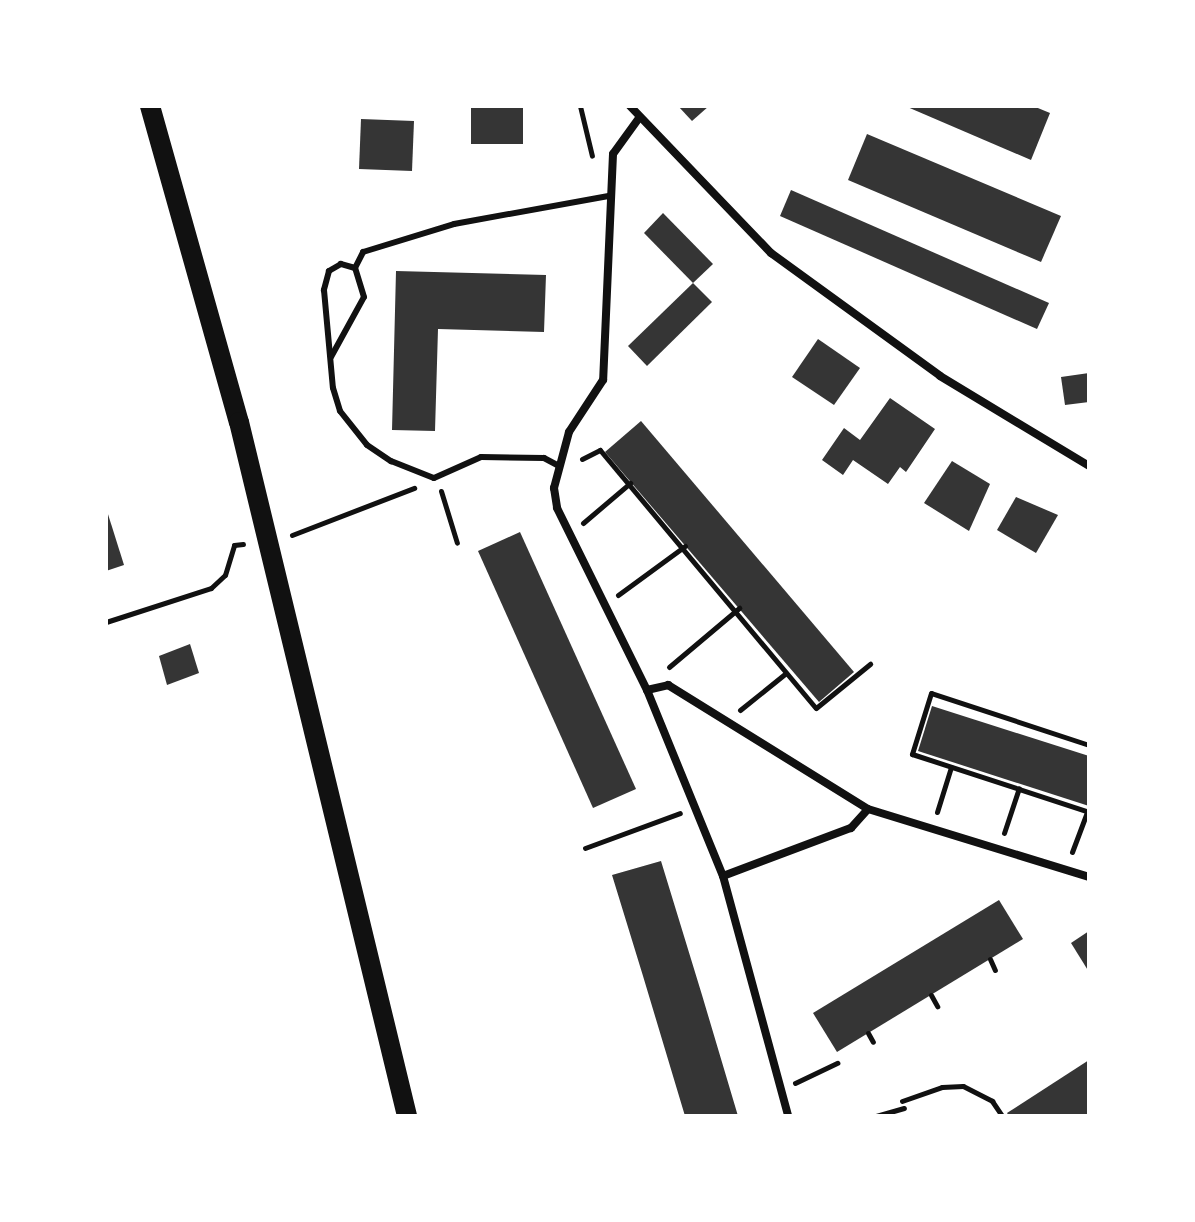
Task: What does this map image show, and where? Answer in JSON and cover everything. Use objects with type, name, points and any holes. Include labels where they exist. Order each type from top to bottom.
[{"type":"main road","points":[[150,106],[239,422],[407,1116]]},
{"type":"street","points":[[630,106],[771,253],[940,376],[1089,466]]},
{"type":"street","points":[[639,118],[613,154],[608,196],[603,380],[569,432],[554,488],[568,536],[646,688],[723,876],[788,1116]]},
{"type":"street","points":[[646,688],[668,685],[868,809],[1000,846],[1089,877]]},
{"type":"street","points":[[723,876],[851,828],[868,809]]},
{"type":"lane","points":[[331,357],[364,297],[355,268],[363,252],[454,224],[608,196]]},
{"type":"lane","points":[[355,268],[341,264],[329,271],[324,290],[333,388],[352,431],[391,461],[434,478],[481,457],[544,458],[559,466]]},
{"type":"path","points":[[580,106],[597,198]]},
{"type":"path","points":[[562,455],[579,461],[600,450],[816,708],[870,664]]},
{"type":"path","points":[[434,478],[457,543]]},
{"type":"path","points":[[568,536],[630,484]]},
{"type":"path","points":[[603,607],[683,547]]},
{"type":"path","points":[[646,688],[737,610]]},
{"type":"path","points":[[725,723],[786,673]]},
{"type":"path","points":[[1066,868],[1088,812],[912,754],[931,693],[1089,745]]},
{"type":"path","points":[[941,798],[951,767]]},
{"type":"path","points":[[1000,846],[1019,788]]},
{"type":"path","points":[[585,848],[696,808]]},
{"type":"path","points":[[990,959],[995,970]]},
{"type":"path","points":[[931,995],[937,1006]]},
{"type":"path","points":[[868,1033],[873,1042]]},
{"type":"path","points":[[808,1080],[837,1063]]},
{"type":"path","points":[[876,1116],[942,1087],[963,1086],[992,1101],[1002,1116]]},
{"type":"building","points":[[471,106],[523,106],[523,144],[471,144]]},
{"type":"building","points":[[678,106],[709,106],[692,121]]},
{"type":"building","points":[[905,106],[1033,106],[1050,113],[1031,160]]},
{"type":"building","points":[[361,119],[414,121],[412,171],[359,169]]},
{"type":"building","points":[[867,134],[1061,216],[1041,262],[848,180]]},
{"type":"building","points":[[791,190],[1049,303],[1037,329],[780,216]]},
{"type":"building","points":[[663,213],[713,264],[693,283],[644,233]]},
{"type":"building","points":[[396,271],[546,275],[544,332],[438,329],[435,431],[392,430]]},
{"type":"building","points":[[693,283],[712,302],[647,366],[628,346]]},
{"type":"building","points":[[818,339],[860,368],[834,405],[792,377]]},
{"type":"building","points":[[1089,373],[1089,402],[1065,405],[1061,377]]},
{"type":"building","points":[[890,398],[935,429],[906,472],[900,467],[888,484],[853,460],[843,475],[822,460],[844,428],[860,440]]},
{"type":"building","points":[[641,421],[854,672],[819,702],[605,452]]},
{"type":"building","points":[[952,461],[990,484],[969,531],[924,503]]},
{"type":"building","points":[[1016,497],[1058,515],[1036,553],[997,530]]},
{"type":"building","points":[[106,512],[124,565],[106,571]]},
{"type":"building","points":[[520,532],[636,789],[593,808],[478,551]]},
{"type":"building","points":[[190,644],[199,673],[167,685],[159,656]]},
{"type":"building","points":[[932,706],[1089,756],[1089,806],[918,751]]},
{"type":"building","points":[[661,861],[738,1116],[685,1116],[612,875]]},
{"type":"building","points":[[999,900],[1023,939],[837,1052],[813,1013]]},
{"type":"building","points":[[1089,931],[1089,972],[1071,943]]},
{"type":"building","points":[[1089,1060],[1089,1116],[1009,1116],[1007,1113]]}]
